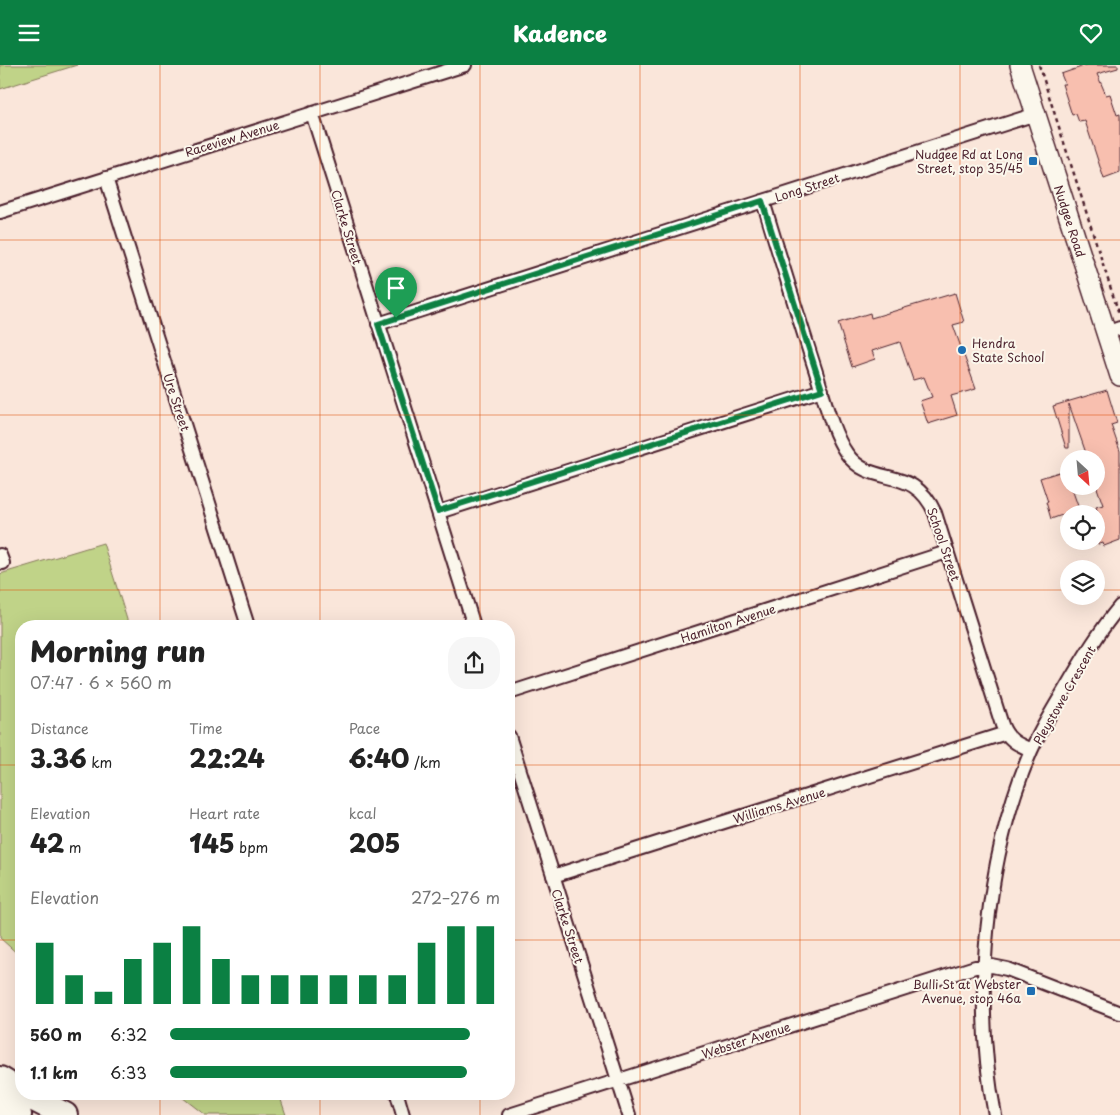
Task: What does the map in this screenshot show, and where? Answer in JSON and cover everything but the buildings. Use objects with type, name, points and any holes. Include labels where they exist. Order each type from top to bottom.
[{"type":"highway","points":[[0,1079],[15,1088]]},
{"type":"highway","points":[[36,1100],[65,1115]]},
{"type":"highway","points":[[0,1104],[19,1115]]},
{"type":"main road","name":"Nudgee Road","points":[[1020,65],[1113,331],[1120,376]]},
{"type":"street","name":"Raceview Avenue","points":[[0,211],[465,65]]},
{"type":"street","name":"Clarke Street","points":[[312,113],[472,620]]},
{"type":"street","name":"Long Street","points":[[378,324],[1036,114]]},
{"type":"street","name":"Ure Street","points":[[106,178],[246,620]]},
{"type":"street","name":"School Street","points":[[762,201],[841,447],[848,457],[866,471],[904,481],[920,490],[931,504],[1006,733]]},
{"type":"street","points":[[438,511],[822,390]]},
{"type":"street","name":"Hamilton Avenue","points":[[515,691],[948,552]]},
{"type":"street","name":"Pleystowe Crescent","points":[[994,1115],[984,1041],[984,966],[993,883],[1004,835],[1016,791],[1031,750],[1048,716],[1084,656],[1120,606]]},
{"type":"street","points":[[1006,733],[1016,744],[1031,750]]},
{"type":"street","name":"Williams Avenue","points":[[552,876],[1006,733]]},
{"type":"street","name":"Clarke Street","points":[[515,756],[629,1115]]},
{"type":"street","points":[[984,966],[1007,969],[1120,1013]]},
{"type":"street","name":"Webster Avenue","points":[[509,1115],[984,966]]},
{"type":"street","points":[[399,1100],[403,1115]]},
{"type":"path","points":[[1039,65],[1119,314]]},
{"type":"green space","points":[[0,65],[77,65],[0,89]]},
{"type":"green space","points":[[103,543],[127,620],[15,620],[15,952],[0,938],[0,574]]},
{"type":"green space","points":[[186,1100],[281,1100],[286,1115],[205,1115]]},
{"type":"place","name":"Nudgee Rd at Long Street, stop 35/45","points":[[1033,161]]},
{"type":"place","name":"Hendra State School","points":[[962,350]]},
{"type":"place","name":"Bulli St at Webster Avenue, stop 46a","points":[[1031,991]]},
{"type":"route","points":[[762,201],[822,390],[438,511],[378,324],[396,318],[762,201]]}]
